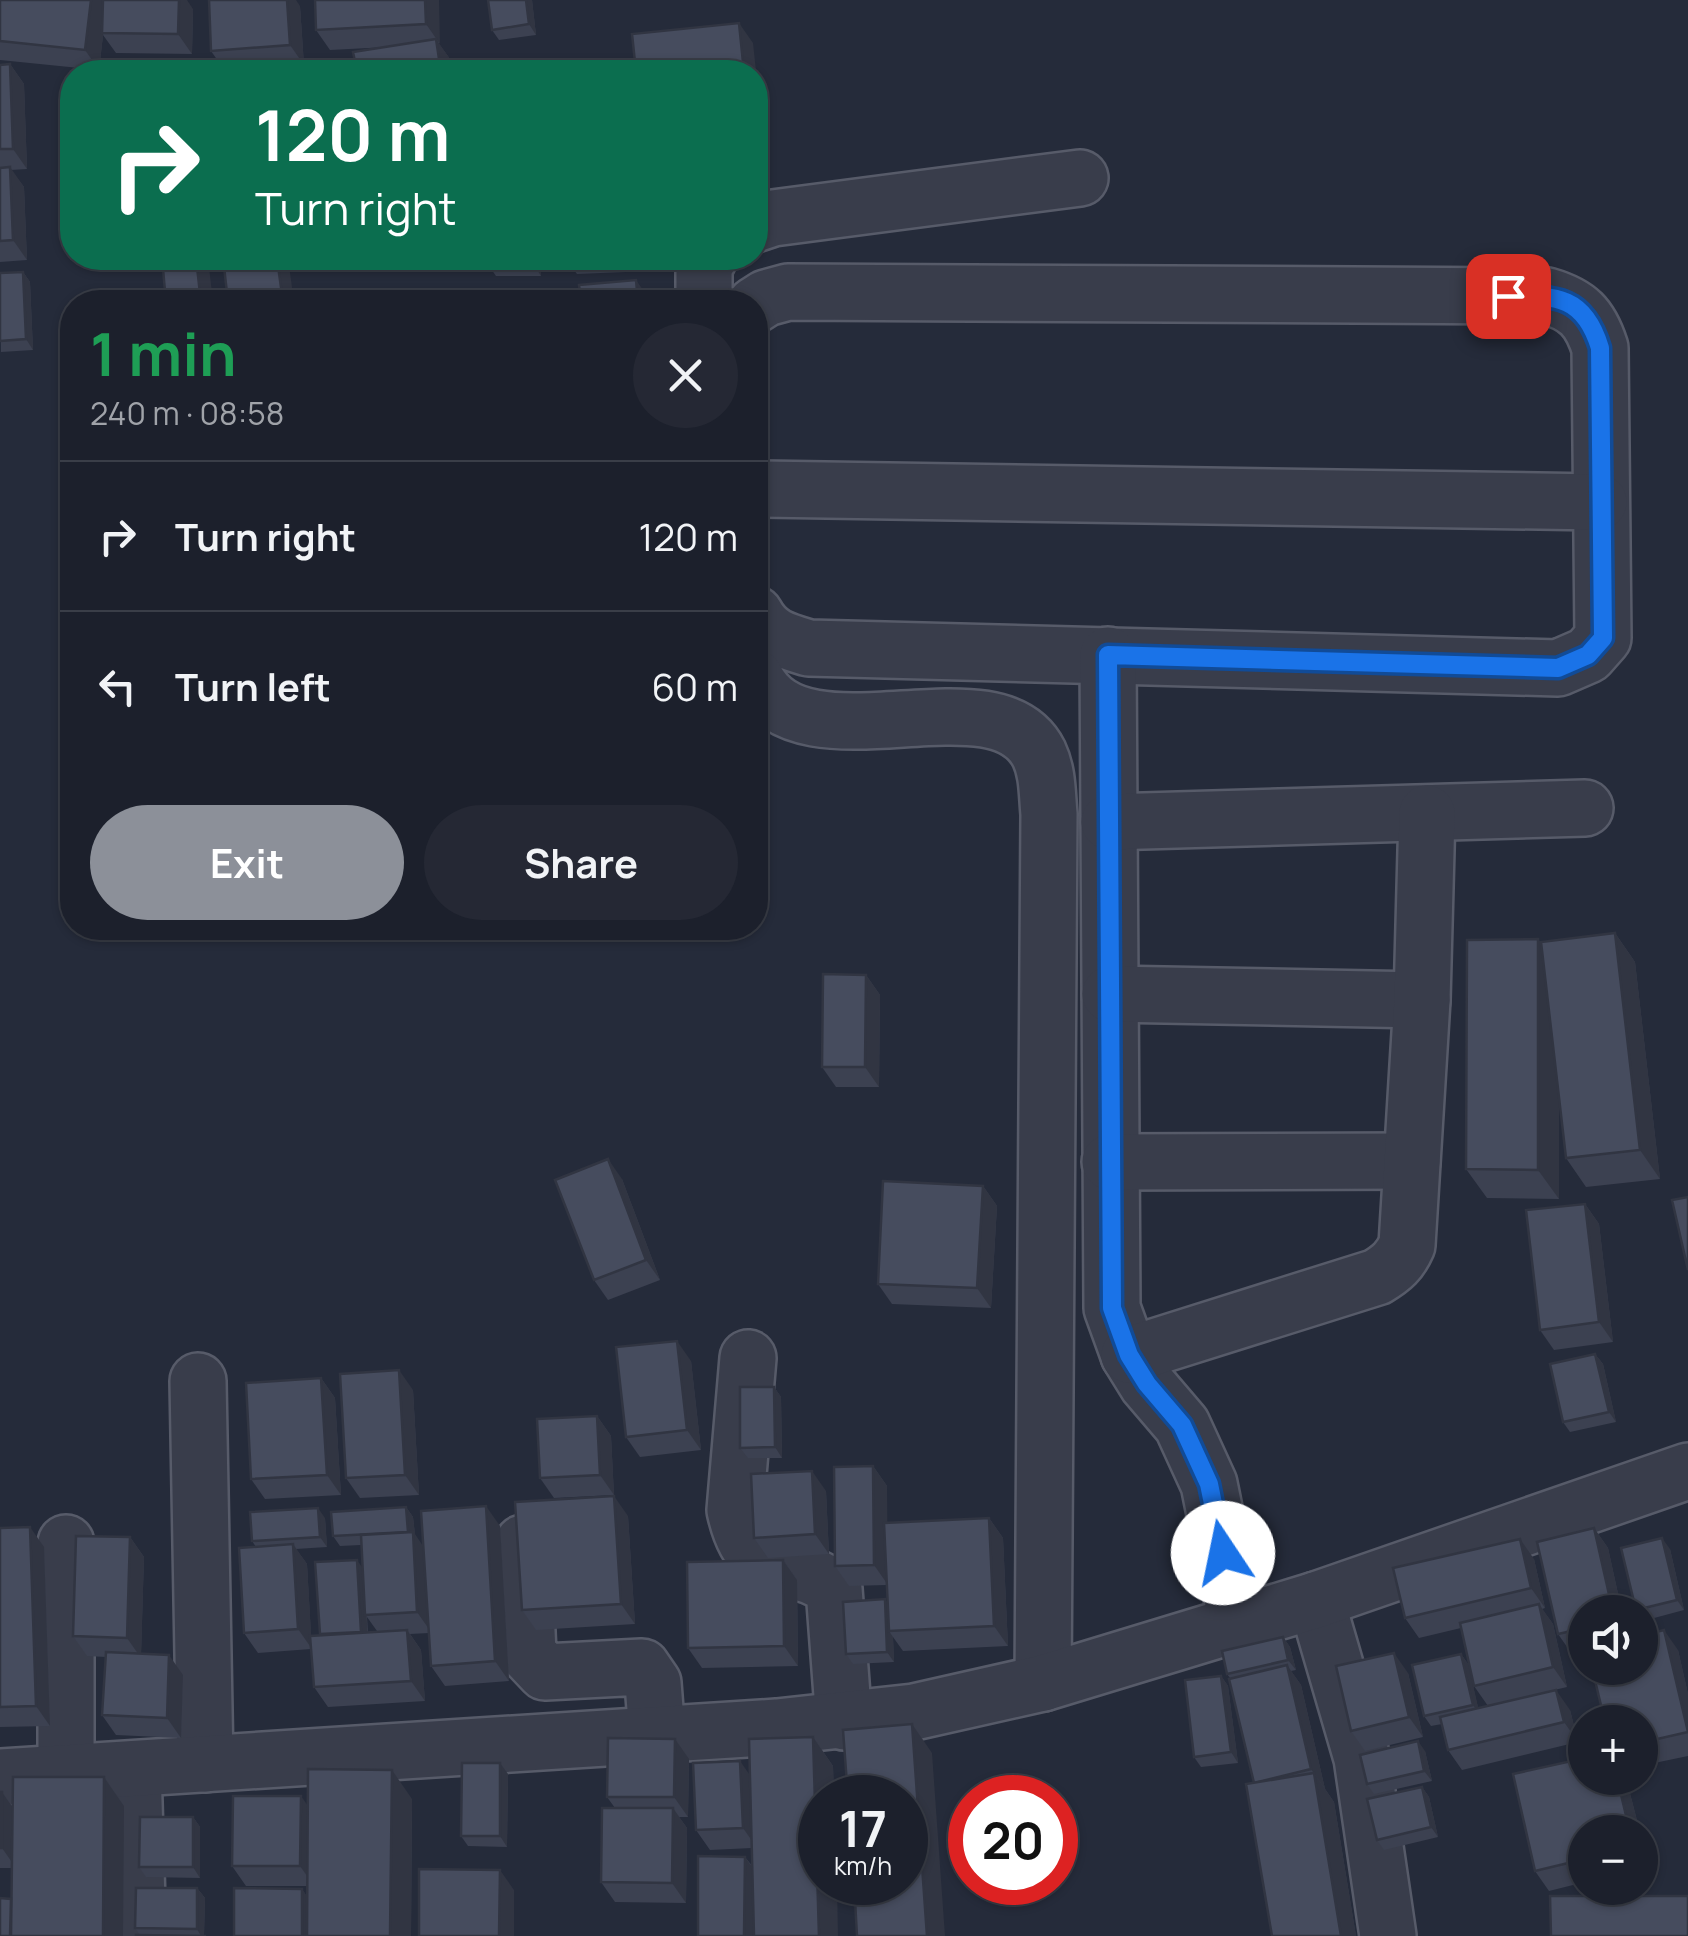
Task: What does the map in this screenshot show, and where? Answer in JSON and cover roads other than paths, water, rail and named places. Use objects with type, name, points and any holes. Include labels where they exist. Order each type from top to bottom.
[{"type":"street","points":[[768,220],[1080,178]]},
{"type":"street","points":[[768,297],[788,292],[1548,296],[1578,306],[1594,330],[1600,348],[1603,638],[1588,655],[1558,668],[808,648],[768,632]]},
{"type":"street","points":[[768,488],[1599,502]]},
{"type":"street","points":[[1108,655],[1112,1308],[1129,1355],[1147,1384],[1182,1425],[1209,1484],[1237,1622]]},
{"type":"street","points":[[768,694],[776,705],[792,714],[824,719],[989,719],[1016,729],[1037,751],[1045,772],[1048,834],[1043,1683]]},
{"type":"street","points":[[1109,822],[1585,808]]},
{"type":"street","points":[[1129,1355],[1377,1278],[1394,1267],[1407,1244],[1422,1000],[1427,813]]},
{"type":"street","points":[[1110,994],[1422,1000]]},
{"type":"street","points":[[1110,1162],[1412,1160]]},
{"type":"street","points":[[748,1358],[735,1510],[740,1534],[769,1566],[826,1582],[834,1588],[859,1775]]},
{"type":"street","points":[[198,1381],[205,1764]]},
{"type":"street","points":[[0,1777],[657,1736],[850,1721],[929,1708],[1043,1683],[1316,1600],[1688,1471]]},
{"type":"street","points":[[522,1525],[528,1654],[545,1672],[642,1667],[653,1683],[657,1736]]},
{"type":"street","points":[[66,1544],[66,1773]]},
{"type":"street","points":[[1316,1600],[1362,1758],[1388,1936]]},
{"type":"street","points":[[133,1769],[138,1936]]}]
